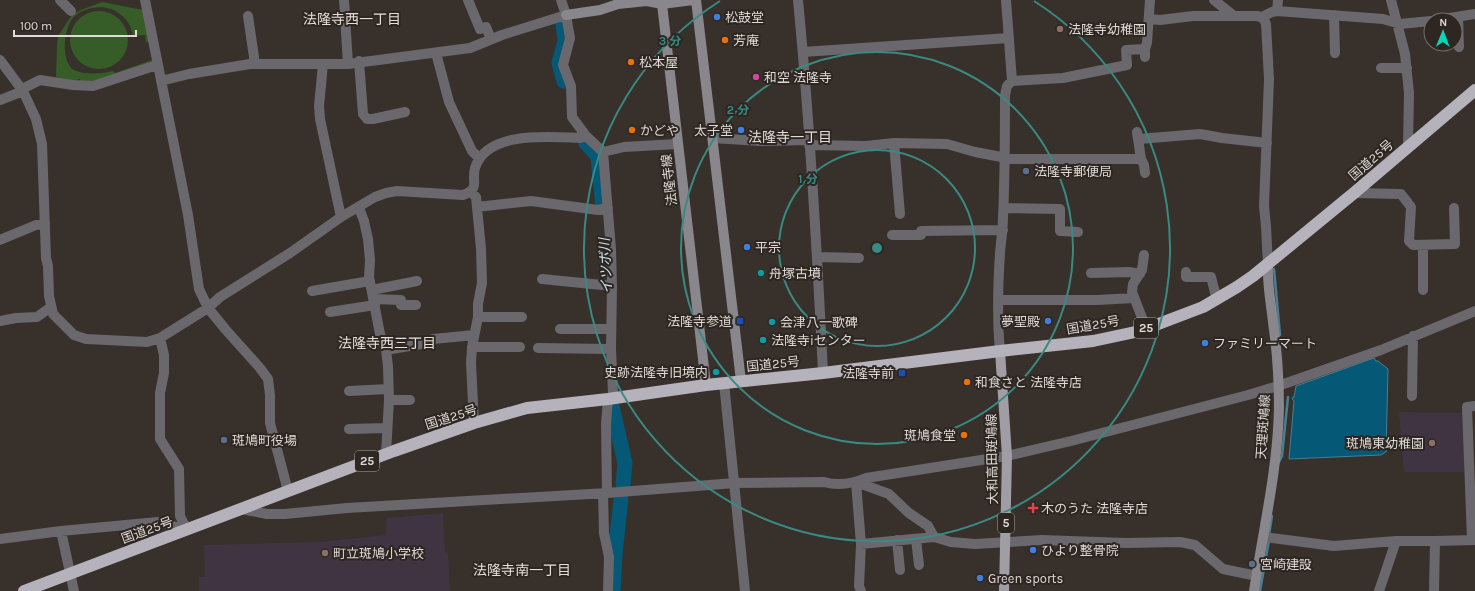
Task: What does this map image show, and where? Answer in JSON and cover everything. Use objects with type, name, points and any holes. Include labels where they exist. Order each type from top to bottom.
[{"type":"highway","name":"国道25号","points":[[24,591],[386,454],[474,423],[527,408],[611,396],[1093,341],[1146,328],[1203,307],[1237,287],[1268,265],[1475,90]]},
{"type":"main road","points":[[566,15],[600,10],[618,4],[647,1],[662,4],[693,0]]},
{"type":"main road","points":[[696,0],[741,381]]},
{"type":"main road","name":"法隆寺線","points":[[662,4],[706,385]]},
{"type":"main road","name":"天理斑鳩線","points":[[1254,591],[1267,537],[1279,408],[1276,345],[1267,282],[1268,265]]},
{"type":"main road","name":"大和高田斑鳩線","points":[[1000,351],[1007,456],[1004,591]]},
{"type":"street","points":[[60,0],[71,12]]},
{"type":"street","points":[[144,0],[188,215],[199,289],[208,308],[268,379],[270,395],[270,423],[288,491]]},
{"type":"street","points":[[344,0],[348,64]]},
{"type":"street","points":[[468,0],[480,28],[486,27],[491,39]]},
{"type":"street","points":[[561,0],[566,15],[570,38],[562,65],[571,86],[572,117],[586,136],[603,152],[609,285],[611,396],[606,424],[604,533],[609,557],[608,591]]},
{"type":"street","points":[[798,0],[817,257],[822,373]]},
{"type":"street","points":[[1006,0],[1012,81]]},
{"type":"street","points":[[1000,351],[998,338],[999,266],[1004,208],[1004,177],[1006,157],[1005,95],[1007,86],[1012,81],[1063,78],[1127,65],[1126,50],[1145,53],[1150,0]]},
{"type":"street","points":[[1214,0],[1234,16]]},
{"type":"street","points":[[1277,11],[1278,0]]},
{"type":"street","points":[[1391,0],[1396,22],[1403,41],[1409,93],[1408,146]]},
{"type":"street","points":[[1149,19],[1160,20],[1193,16],[1262,17],[1277,11],[1383,19],[1405,24],[1423,22]]},
{"type":"street","points":[[1463,16],[1475,14]]},
{"type":"street","points":[[161,81],[189,74],[254,64],[348,64],[359,61],[470,48],[502,35],[566,15]]},
{"type":"street","points":[[1334,15],[1335,54]]},
{"type":"street","points":[[248,16],[254,64]]},
{"type":"street","points":[[1262,17],[1266,24],[1269,79],[1264,206],[1268,265]]},
{"type":"street","points":[[803,52],[1009,38]]},
{"type":"street","points":[[436,53],[449,102],[472,151],[479,158]]},
{"type":"street","points":[[0,60],[22,90],[36,119],[42,144],[46,258],[53,314],[74,335],[86,339],[147,342],[160,338],[208,308],[220,297],[290,253],[341,217],[359,208],[375,197],[397,191],[463,195],[471,192],[474,186],[475,169],[479,158],[490,149],[508,140],[526,137],[580,138],[586,136]]},
{"type":"street","points":[[359,61],[363,114],[367,119],[405,112]]},
{"type":"street","points":[[323,64],[319,106],[320,119],[341,217]]},
{"type":"street","points":[[0,100],[40,80],[73,85],[93,86],[157,65]]},
{"type":"street","points":[[1381,68],[1406,68]]},
{"type":"street","points":[[1145,173],[1144,165],[1141,159],[1138,136],[1200,134],[1267,143]]},
{"type":"street","points":[[713,138],[866,146],[894,143],[947,144],[975,152],[1012,159],[1141,159]]},
{"type":"street","points":[[894,143],[903,200],[900,214]]},
{"type":"street","points":[[603,152],[624,147],[677,144]]},
{"type":"street","points":[[471,192],[476,198],[481,249],[482,283],[471,363],[474,423]]},
{"type":"street","points":[[1354,193],[1401,194],[1411,207],[1409,241],[1413,245],[1455,244],[1454,208]]},
{"type":"street","points":[[477,207],[531,201],[598,210],[605,208]]},
{"type":"street","points":[[359,208],[368,239],[373,294],[380,334],[386,350],[389,400],[386,454]]},
{"type":"street","points":[[1004,208],[1060,209],[1060,231],[1078,232]]},
{"type":"street","points":[[0,240],[36,225],[45,224]]},
{"type":"street","points":[[892,235],[921,235],[921,232],[1003,230]]},
{"type":"street","points":[[1423,245],[1423,290]]},
{"type":"street","points":[[1144,255],[1143,266],[1132,288],[1134,298],[1146,328]]},
{"type":"street","points":[[817,257],[859,258]]},
{"type":"street","points":[[1091,273],[1129,272],[1140,274]]},
{"type":"street","points":[[1186,272],[1186,277],[1211,277],[1216,300]]},
{"type":"street","points":[[542,279],[609,285]]},
{"type":"street","points":[[330,312],[373,294],[417,281]]},
{"type":"street","points":[[312,291],[373,294],[401,300],[401,305],[416,305]]},
{"type":"street","points":[[999,300],[1096,300],[1134,298]]},
{"type":"street","points":[[0,322],[16,318],[36,317],[51,307]]},
{"type":"street","points":[[241,509],[267,514],[285,514],[347,508],[605,493],[735,483],[824,482],[834,485],[856,482],[866,478],[1007,456],[1071,441],[1278,386],[1381,350],[1475,311]]},
{"type":"street","points":[[478,316],[522,317]]},
{"type":"street","points":[[560,328],[609,329]]},
{"type":"street","points":[[433,338],[474,335]]},
{"type":"street","points":[[1412,336],[1412,396]]},
{"type":"street","points":[[160,338],[164,355],[164,373],[160,393],[160,440],[179,469],[180,516],[187,530]]},
{"type":"street","points":[[386,350],[421,344]]},
{"type":"street","points":[[472,348],[520,347]]},
{"type":"street","points":[[538,348],[609,349]]},
{"type":"street","points":[[724,383],[746,591]]},
{"type":"street","points":[[349,391],[388,389]]},
{"type":"street","points":[[389,400],[410,400]]},
{"type":"street","points":[[1267,537],[1334,546],[1396,541],[1473,540],[1468,407],[1475,406]]},
{"type":"street","points":[[349,429],[387,428]]},
{"type":"street","points":[[856,482],[889,494],[909,513],[928,526],[934,537]]},
{"type":"street","points":[[856,482],[861,544],[859,586],[861,591]]},
{"type":"street","points":[[0,539],[61,531],[158,522],[187,530]]},
{"type":"street","points":[[61,531],[74,591]]},
{"type":"street","points":[[861,544],[934,537],[951,542],[975,544],[1042,540],[1126,543],[1180,542],[1194,545],[1223,569],[1257,576]]},
{"type":"street","points":[[916,538],[919,565]]},
{"type":"street","points":[[897,540],[900,570]]},
{"type":"street","points":[[1434,591],[1435,540]]},
{"type":"street","points":[[1379,591],[1396,541]]},
{"type":"shaded area","name":"斑鳩東幼稚園","points":[[1399,412],[1464,413],[1464,472],[1404,472]]},
{"type":"shaded area","name":"町立斑鳩小学校","points":[[443,513],[445,551],[448,554],[450,591],[199,591],[199,577],[205,577],[204,545],[321,542],[386,535],[386,518]]},
{"type":"green space","points":[[102,2],[143,10],[149,42],[146,42],[145,35],[133,36],[131,27],[116,11],[101,7],[90,8],[76,15],[69,24],[65,38],[65,53],[70,66],[74,70],[83,73],[104,73],[113,71],[115,73],[152,60],[153,62],[93,82],[80,81],[80,79],[77,81],[56,77],[58,36],[72,15]]},
{"type":"green space","points":[[93,11],[105,11],[120,19],[128,34],[128,46],[120,61],[105,69],[93,69],[78,61],[70,46],[70,34],[78,19]]},
{"type":"green space","name":"舟塚古墳","points":[[759,268],[763,268],[765,269],[765,277],[759,278],[756,275],[756,271]]},
{"type":"water","points":[[1374,358],[1388,369],[1386,452],[1381,455],[1289,459],[1294,401],[1292,399],[1294,397],[1296,386]]},
{"type":"waterway","name":"イツボ川","points":[[563,24],[565,41],[559,63],[564,81]]},
{"type":"waterway","name":"イツボ川","points":[[586,143],[598,158],[603,208]]},
{"type":"waterway","points":[[1274,269],[1280,335]]},
{"type":"waterway","points":[[1279,462],[1282,456],[1288,397]]},
{"type":"waterway","name":"イツボ川","points":[[612,406],[625,463],[623,484]]},
{"type":"waterway","name":"イツボ川","points":[[613,591],[615,554],[621,499]]},
{"type":"waterway","points":[[1269,535],[1272,516]]},
{"type":"waterway","points":[[1260,591],[1269,540]]},
{"type":"place","name":"松鼓堂","points":[[717,17]]},
{"type":"place","name":"法隆寺幼稚園","points":[[1060,29]]},
{"type":"place","name":"芳庵","points":[[725,40]]},
{"type":"place","name":"松本屋","points":[[631,62]]},
{"type":"place","name":"和空 法隆寺","points":[[756,77]]},
{"type":"place","name":"かどや","points":[[632,130]]},
{"type":"place","name":"太子堂","points":[[741,130]]},
{"type":"place","name":"法隆寺郵便局","points":[[1026,171]]},
{"type":"place","name":"平宗","points":[[747,247]]},
{"type":"place","name":"舟塚古墳","points":[[761,273]]},
{"type":"place","name":"法隆寺参道","points":[[740,321]]},
{"type":"place","name":"夢聖殿","points":[[1048,321]]},
{"type":"place","name":"会津八一歌碑","points":[[772,322]]},
{"type":"place","name":"法隆寺iセンター","points":[[763,340]]},
{"type":"place","name":"ファミリーマート","points":[[1205,343]]},
{"type":"place","name":"史跡法隆寺旧境内","points":[[716,372]]},
{"type":"place","name":"法隆寺前","points":[[902,373]]},
{"type":"place","name":"和食さと 法隆寺店","points":[[967,382]]},
{"type":"place","name":"斑鳩食堂","points":[[964,435]]},
{"type":"place","name":"斑鳩町役場","points":[[224,440]]},
{"type":"place","name":"斑鳩東幼稚園","points":[[1432,443]]},
{"type":"place","name":"木のうた 法隆寺店","points":[[1033,508]]},
{"type":"place","name":"ひより整骨院","points":[[1033,550]]},
{"type":"place","name":"町立斑鳩小学校","points":[[325,553]]},
{"type":"place","name":"宮崎建設","points":[[1252,564]]},
{"type":"place","name":"Green sports","points":[[980,578]]},
{"type":"district","name":"法隆寺西一丁目","points":[[352,19]]},
{"type":"district","name":"法隆寺一丁目","points":[[790,137]]},
{"type":"district","name":"法隆寺西三丁目","points":[[387,343]]},
{"type":"district","name":"法隆寺南一丁目","points":[[522,570]]}]
